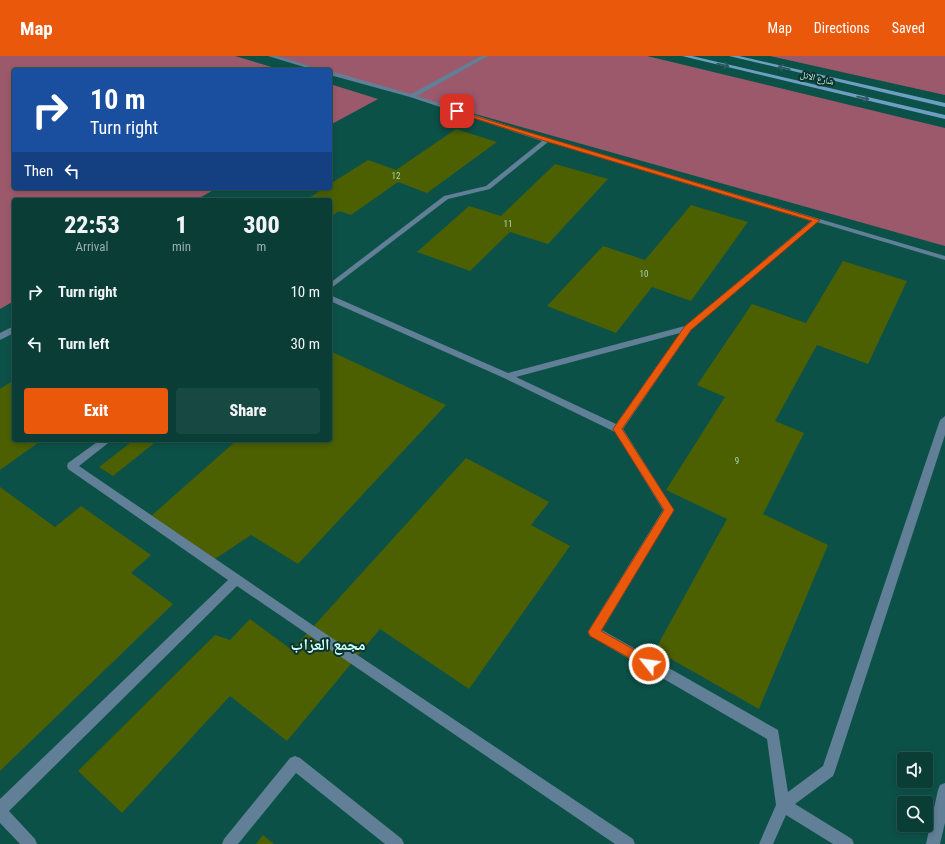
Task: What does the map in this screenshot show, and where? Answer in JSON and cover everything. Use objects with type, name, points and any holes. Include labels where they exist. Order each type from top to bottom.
[{"type":"street","points":[[271,56],[313,68]]},
{"type":"street","points":[[412,96],[485,56]]},
{"type":"street","name":"شارع الاثل","points":[[685,56],[945,118]]},
{"type":"street","name":"شارع الاثل","points":[[732,56],[945,105]]},
{"type":"street","points":[[332,74],[412,96],[547,140],[945,258]]},
{"type":"street","points":[[836,92],[844,82]]},
{"type":"street","points":[[332,285],[446,197],[488,188],[547,140]]},
{"type":"street","points":[[618,429],[688,328],[816,220]]},
{"type":"street","points":[[332,299],[507,376],[618,429],[669,510],[594,632],[773,735],[783,805]]},
{"type":"street","points":[[507,376],[688,328]]},
{"type":"street","points":[[0,337],[12,330]]},
{"type":"street","points":[[766,844],[783,805],[828,771],[945,420]]},
{"type":"street","points":[[104,442],[72,466],[236,579],[628,844]]},
{"type":"street","points":[[30,844],[0,811],[236,579]]},
{"type":"street","points":[[229,844],[295,763],[397,844]]},
{"type":"street","points":[[933,844],[945,790]]},
{"type":"street","points":[[783,805],[847,844]]},
{"type":"shaded area","points":[[0,56],[235,56],[275,68],[12,68],[12,190],[214,190],[200,198],[12,198],[12,302],[0,309]]},
{"type":"shaded area","points":[[275,56],[647,56],[945,128],[945,246],[397,92],[332,73],[332,68],[315,68]]},
{"type":"shaded area","points":[[770,56],[945,56],[945,95]]},
{"type":"shaded area","points":[[332,85],[378,99],[332,124]]},
{"type":"building","points":[[456,129],[497,142],[427,193],[398,182],[351,215],[339,211],[332,216],[332,198],[309,198],[321,190],[332,190],[332,183],[368,160],[396,170]]},
{"type":"building","points":[[555,164],[608,179],[548,244],[510,232],[470,271],[417,252],[469,206],[501,216]]},
{"type":"building","points":[[691,205],[748,222],[691,301],[652,287],[616,333],[547,306],[603,246],[645,260]]},
{"type":"building","points":[[843,261],[907,281],[868,364],[817,345],[775,421],[804,433],[763,514],[828,545],[759,709],[655,650],[727,519],[666,490],[725,397],[697,385],[752,304],[806,323]]},
{"type":"building","points":[[332,352],[446,405],[298,564],[251,535],[215,559],[150,517],[235,442],[332,442]]},
{"type":"building","points":[[12,381],[12,442],[39,442],[0,470],[0,389]]},
{"type":"building","points":[[131,442],[156,442],[113,476],[99,467]]},
{"type":"building","points":[[466,458],[549,502],[531,525],[570,546],[469,689],[380,629],[287,741],[230,696],[122,813],[78,771],[215,635],[230,640],[250,619],[292,650]]},
{"type":"building","points":[[0,487],[55,527],[81,506],[151,555],[131,573],[173,604],[0,771]]},
{"type":"building","points":[[263,835],[274,844],[256,844]]},
{"type":"district","name":"مجمع العزاب","points":[[328,644]]},
{"type":"route","points":[[457,111],[547,140],[816,220],[688,328],[618,429],[669,510],[594,632],[649,664]]}]
